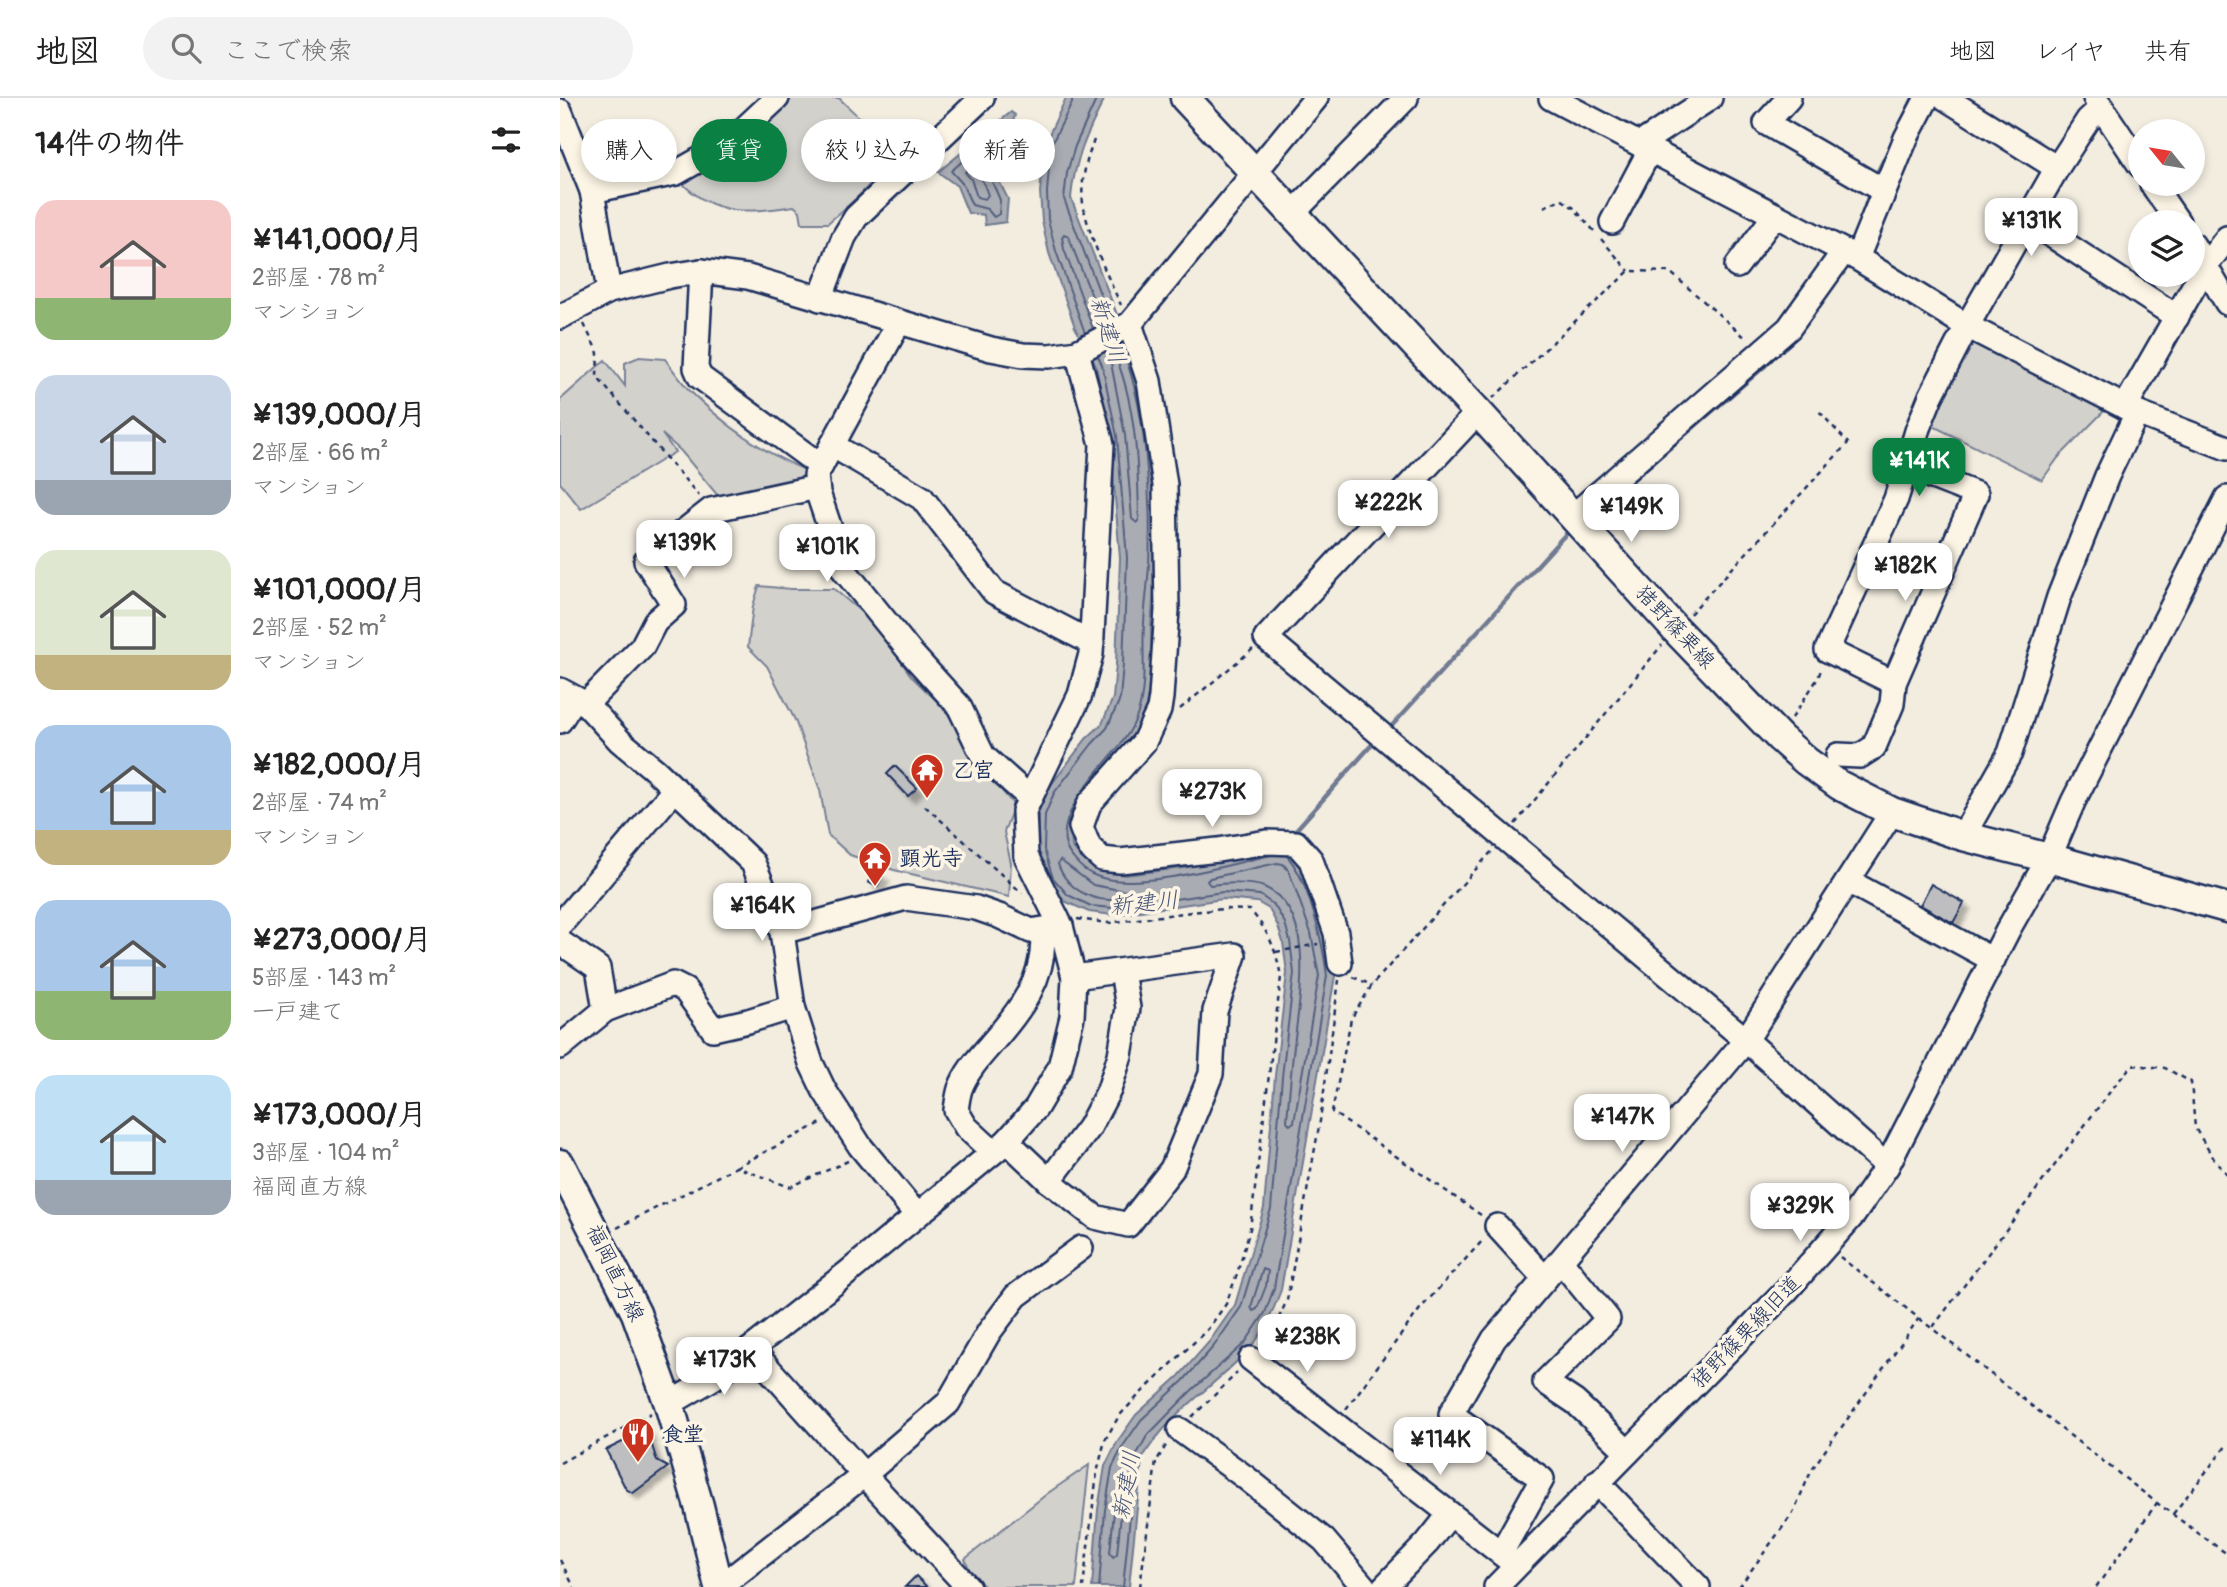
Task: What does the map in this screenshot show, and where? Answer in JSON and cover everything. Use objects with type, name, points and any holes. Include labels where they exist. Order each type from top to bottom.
[{"type":"main road","name":"猪野篠栗線","points":[[1185,98],[1478,412],[1675,629],[1780,738],[1806,761],[1839,785],[1892,812],[1963,836],[2227,908]]},
{"type":"main road","name":"福岡直方線","points":[[560,1164],[636,1313],[669,1404],[720,1587]]},
{"type":"street","points":[[592,191],[676,173],[729,143],[776,98]]},
{"type":"street","points":[[820,299],[844,237],[856,217],[982,98]]},
{"type":"street","points":[[568,312],[609,291],[670,275],[701,271],[748,277],[991,349],[1023,355],[1049,356],[1077,352],[1130,324],[1317,98]]},
{"type":"street","points":[[1293,214],[1406,98]]},
{"type":"street","points":[[1612,222],[1645,147],[1710,98]]},
{"type":"street","points":[[1789,98],[1766,123],[1884,191]]},
{"type":"street","points":[[1573,516],[1789,328],[1850,255],[1884,191],[1906,138],[1927,98]]},
{"type":"street","points":[[1945,98],[2057,168]]},
{"type":"street","points":[[1566,101],[1645,147],[1850,255],[1967,326],[2131,410],[2227,448]]},
{"type":"street","points":[[1894,683],[1827,650],[1896,499],[1931,396],[1967,326],[2057,168],[2099,103],[2128,147]]},
{"type":"street","points":[[560,111],[592,191],[609,291]]},
{"type":"street","points":[[1737,266],[1775,215]]},
{"type":"street","points":[[2028,220],[2177,317]]},
{"type":"street","points":[[1963,836],[2010,753],[2059,597],[2131,410],[2206,265],[2227,238]]},
{"type":"street","points":[[2206,265],[2227,303]]},
{"type":"street","points":[[701,271],[696,368],[700,377],[819,477]]},
{"type":"street","points":[[900,322],[832,445],[819,477],[833,542],[844,570],[958,706],[983,755],[1030,798]]},
{"type":"street","points":[[1130,324],[1149,381],[1165,485],[1167,610],[1159,710],[1144,742],[1090,804],[1081,827],[1089,847],[1102,859],[1120,861],[1267,842],[1296,843],[1311,860],[1338,952]]},
{"type":"street","points":[[669,1404],[713,1378],[751,1349],[1000,1146],[1036,1108],[1060,1067],[1072,1017],[1074,977],[1052,928],[1026,856],[1024,811],[1080,695],[1092,643],[1102,444],[1077,352]]},
{"type":"street","points":[[1478,412],[1266,638],[1746,1040],[1886,1166]]},
{"type":"street","points":[[832,445],[922,498],[994,592],[1092,643]]},
{"type":"street","points":[[1838,755],[1860,756],[1874,747],[1892,704],[1894,683],[1976,494],[1907,467]]},
{"type":"street","points":[[560,721],[573,698],[642,647],[655,622],[674,605],[646,561],[710,510],[819,477]]},
{"type":"street","name":"猪野篠栗線旧道","points":[[1496,1587],[1509,1559],[1628,1452],[1778,1300],[1854,1214],[1886,1166],[2049,858],[2073,802],[2225,507]]},
{"type":"street","points":[[573,698],[753,863],[782,932],[793,1007],[811,1062],[824,1090],[866,1153],[916,1214]]},
{"type":"street","points":[[560,925],[675,789]]},
{"type":"street","points":[[1251,1359],[1509,1559],[1542,1479],[1451,1414],[1493,1339],[1746,1040],[1892,812]]},
{"type":"street","points":[[1848,881],[1993,960]]},
{"type":"street","points":[[782,932],[906,898],[976,908],[1031,931],[1052,928]]},
{"type":"street","points":[[1052,928],[1044,943],[1040,968],[1030,993],[974,1063],[960,1088],[956,1110],[965,1127],[1000,1146],[1095,1217],[1128,1225],[1172,1169],[1211,1074],[1214,1011],[1234,955],[1074,977]]},
{"type":"street","points":[[560,943],[598,968],[605,1010]]},
{"type":"street","points":[[1049,1181],[1089,1128],[1109,1090],[1120,1055],[1128,1009],[1122,971]]},
{"type":"street","points":[[560,1047],[605,1010],[673,984],[685,990],[713,1029],[793,1007]]},
{"type":"street","points":[[1497,1226],[1545,1279]]},
{"type":"street","points":[[720,1587],[864,1475],[948,1403],[989,1332],[1016,1296],[1081,1248]]},
{"type":"street","points":[[1561,1261],[1608,1319],[1545,1382],[1575,1402],[1628,1452]]},
{"type":"street","points":[[751,1349],[968,1587]]},
{"type":"street","points":[[1180,1430],[1245,1477],[1324,1540],[1364,1587]]},
{"type":"street","points":[[1597,1482],[1695,1586]]},
{"type":"street","points":[[1384,1587],[1427,1543],[1450,1514]]},
{"type":"path","points":[[1094,140],[1083,181],[1083,207],[1111,284],[1130,324]]},
{"type":"path","points":[[1544,207],[1561,199],[1574,208],[1629,271]]},
{"type":"path","points":[[1478,412],[1629,271],[1670,272],[1762,353]]},
{"type":"path","points":[[568,312],[598,353],[597,377],[710,510]]},
{"type":"path","points":[[1335,1423],[1420,1309],[1497,1226],[1332,1112],[1351,1019],[1372,985],[1504,838],[1675,629],[1848,443],[1818,410]]},
{"type":"path","points":[[1159,710],[1182,709],[1266,638]]},
{"type":"path","points":[[1780,738],[1818,678],[1827,650]]},
{"type":"path","points":[[925,806],[1022,892]]},
{"type":"path","points":[[1052,928],[1075,919],[1108,923],[1224,909],[1250,911],[1264,926],[1276,952],[1281,977],[1250,1229],[1237,1274],[1226,1304],[1209,1329],[1119,1416],[1105,1440],[1097,1473],[1083,1587]]},
{"type":"path","points":[[1140,1587],[1156,1462],[1170,1439],[1251,1359],[1273,1331],[1287,1300],[1320,1121],[1339,995],[1338,952],[1276,952]]},
{"type":"path","points":[[1933,1328],[2132,1065],[2165,1068],[2191,1082],[2195,1128],[2227,1174]]},
{"type":"path","points":[[598,1237],[839,1114]]},
{"type":"path","points":[[736,1167],[790,1187],[866,1153]]},
{"type":"path","points":[[1826,1246],[2157,1503],[2227,1554]]},
{"type":"path","points":[[1739,1587],[1793,1513],[1812,1469],[1919,1318]]},
{"type":"path","points":[[560,1463],[669,1404]]},
{"type":"path","points":[[2173,1514],[2227,1445]]},
{"type":"path","points":[[2095,1587],[2157,1503]]},
{"type":"path","points":[[560,1560],[574,1587]]},
{"type":"shaded area","points":[[792,98],[839,98],[861,119],[801,119],[801,182],[872,182],[828,223],[802,223],[800,211],[794,206],[748,211],[721,207],[707,202],[682,183],[691,178],[691,182],[787,182],[787,119],[769,119]]},
{"type":"shaded area","points":[[1968,336],[2106,409],[2058,458],[2042,480],[1925,422]]},
{"type":"shaded area","points":[[639,357],[665,359],[692,393],[732,427],[776,456],[808,471],[805,485],[718,496],[681,451],[662,434],[675,452],[581,509],[560,483],[560,400],[605,360],[625,386],[625,363]]},
{"type":"shaded area","points":[[759,586],[834,589],[873,622],[912,677],[943,707],[975,759],[1014,805],[1004,832],[1011,863],[1009,897],[894,870],[850,855],[828,835],[820,790],[795,720],[767,666],[748,647],[753,606]]},
{"type":"shaded area","points":[[1089,1465],[1076,1587],[985,1587],[970,1571],[965,1559],[1048,1493]]},
{"type":"water","name":"新建川","points":[[1066,98],[1105,98],[1083,146],[1075,171],[1071,198],[1137,365],[1154,481],[1156,563],[1151,626],[1151,679],[1144,717],[1122,755],[1074,819],[1072,847],[1083,859],[1100,870],[1125,875],[1183,868],[1276,847],[1291,849],[1303,863],[1332,955],[1335,976],[1281,1290],[1256,1341],[1165,1428],[1142,1459],[1129,1587],[1092,1587],[1098,1509],[1105,1466],[1117,1442],[1136,1415],[1179,1376],[1209,1342],[1235,1305],[1264,1208],[1287,973],[1278,926],[1269,909],[1257,902],[1223,899],[1113,915],[1089,912],[1064,901],[1047,881],[1037,851],[1038,813],[1048,789],[1086,739],[1102,724],[1113,698],[1120,558],[1110,437],[1096,366],[1075,327],[1049,253],[1042,221],[1041,182],[1055,182],[1055,122]]},
{"type":"water","points":[[1011,112],[1015,115],[1014,119],[1002,119]]},
{"type":"water","points":[[959,155],[959,182],[1000,182],[1008,199],[1006,222],[985,225],[984,215],[968,213],[957,186],[945,177],[945,166]]},
{"type":"building","points":[[895,766],[917,788],[908,796],[887,774]]},
{"type":"building","points":[[874,871],[883,876],[877,887],[868,882]]},
{"type":"building","points":[[1931,884],[1964,903],[1953,923],[1920,905]]},
{"type":"building","name":"食堂","points":[[647,1430],[657,1461],[668,1467],[633,1493],[626,1489],[606,1450]]},
{"type":"building","points":[[916,1576],[927,1587],[905,1587]]},
{"type":"waterway","points":[[1900,126],[1913,98]]},
{"type":"waterway","points":[[1874,179],[1895,137]]},
{"type":"waterway","points":[[1861,219],[1870,191]]},
{"type":"waterway","points":[[1595,512],[1778,352]]},
{"type":"waterway","points":[[1388,730],[1571,530]]},
{"type":"waterway","points":[[1293,836],[1376,740]]},
{"type":"place","name":"乙宮","points":[[927,800]]},
{"type":"place","name":"顕光寺","points":[[875,888]]},
{"type":"place","name":"食堂","points":[[638,1464]]}]
